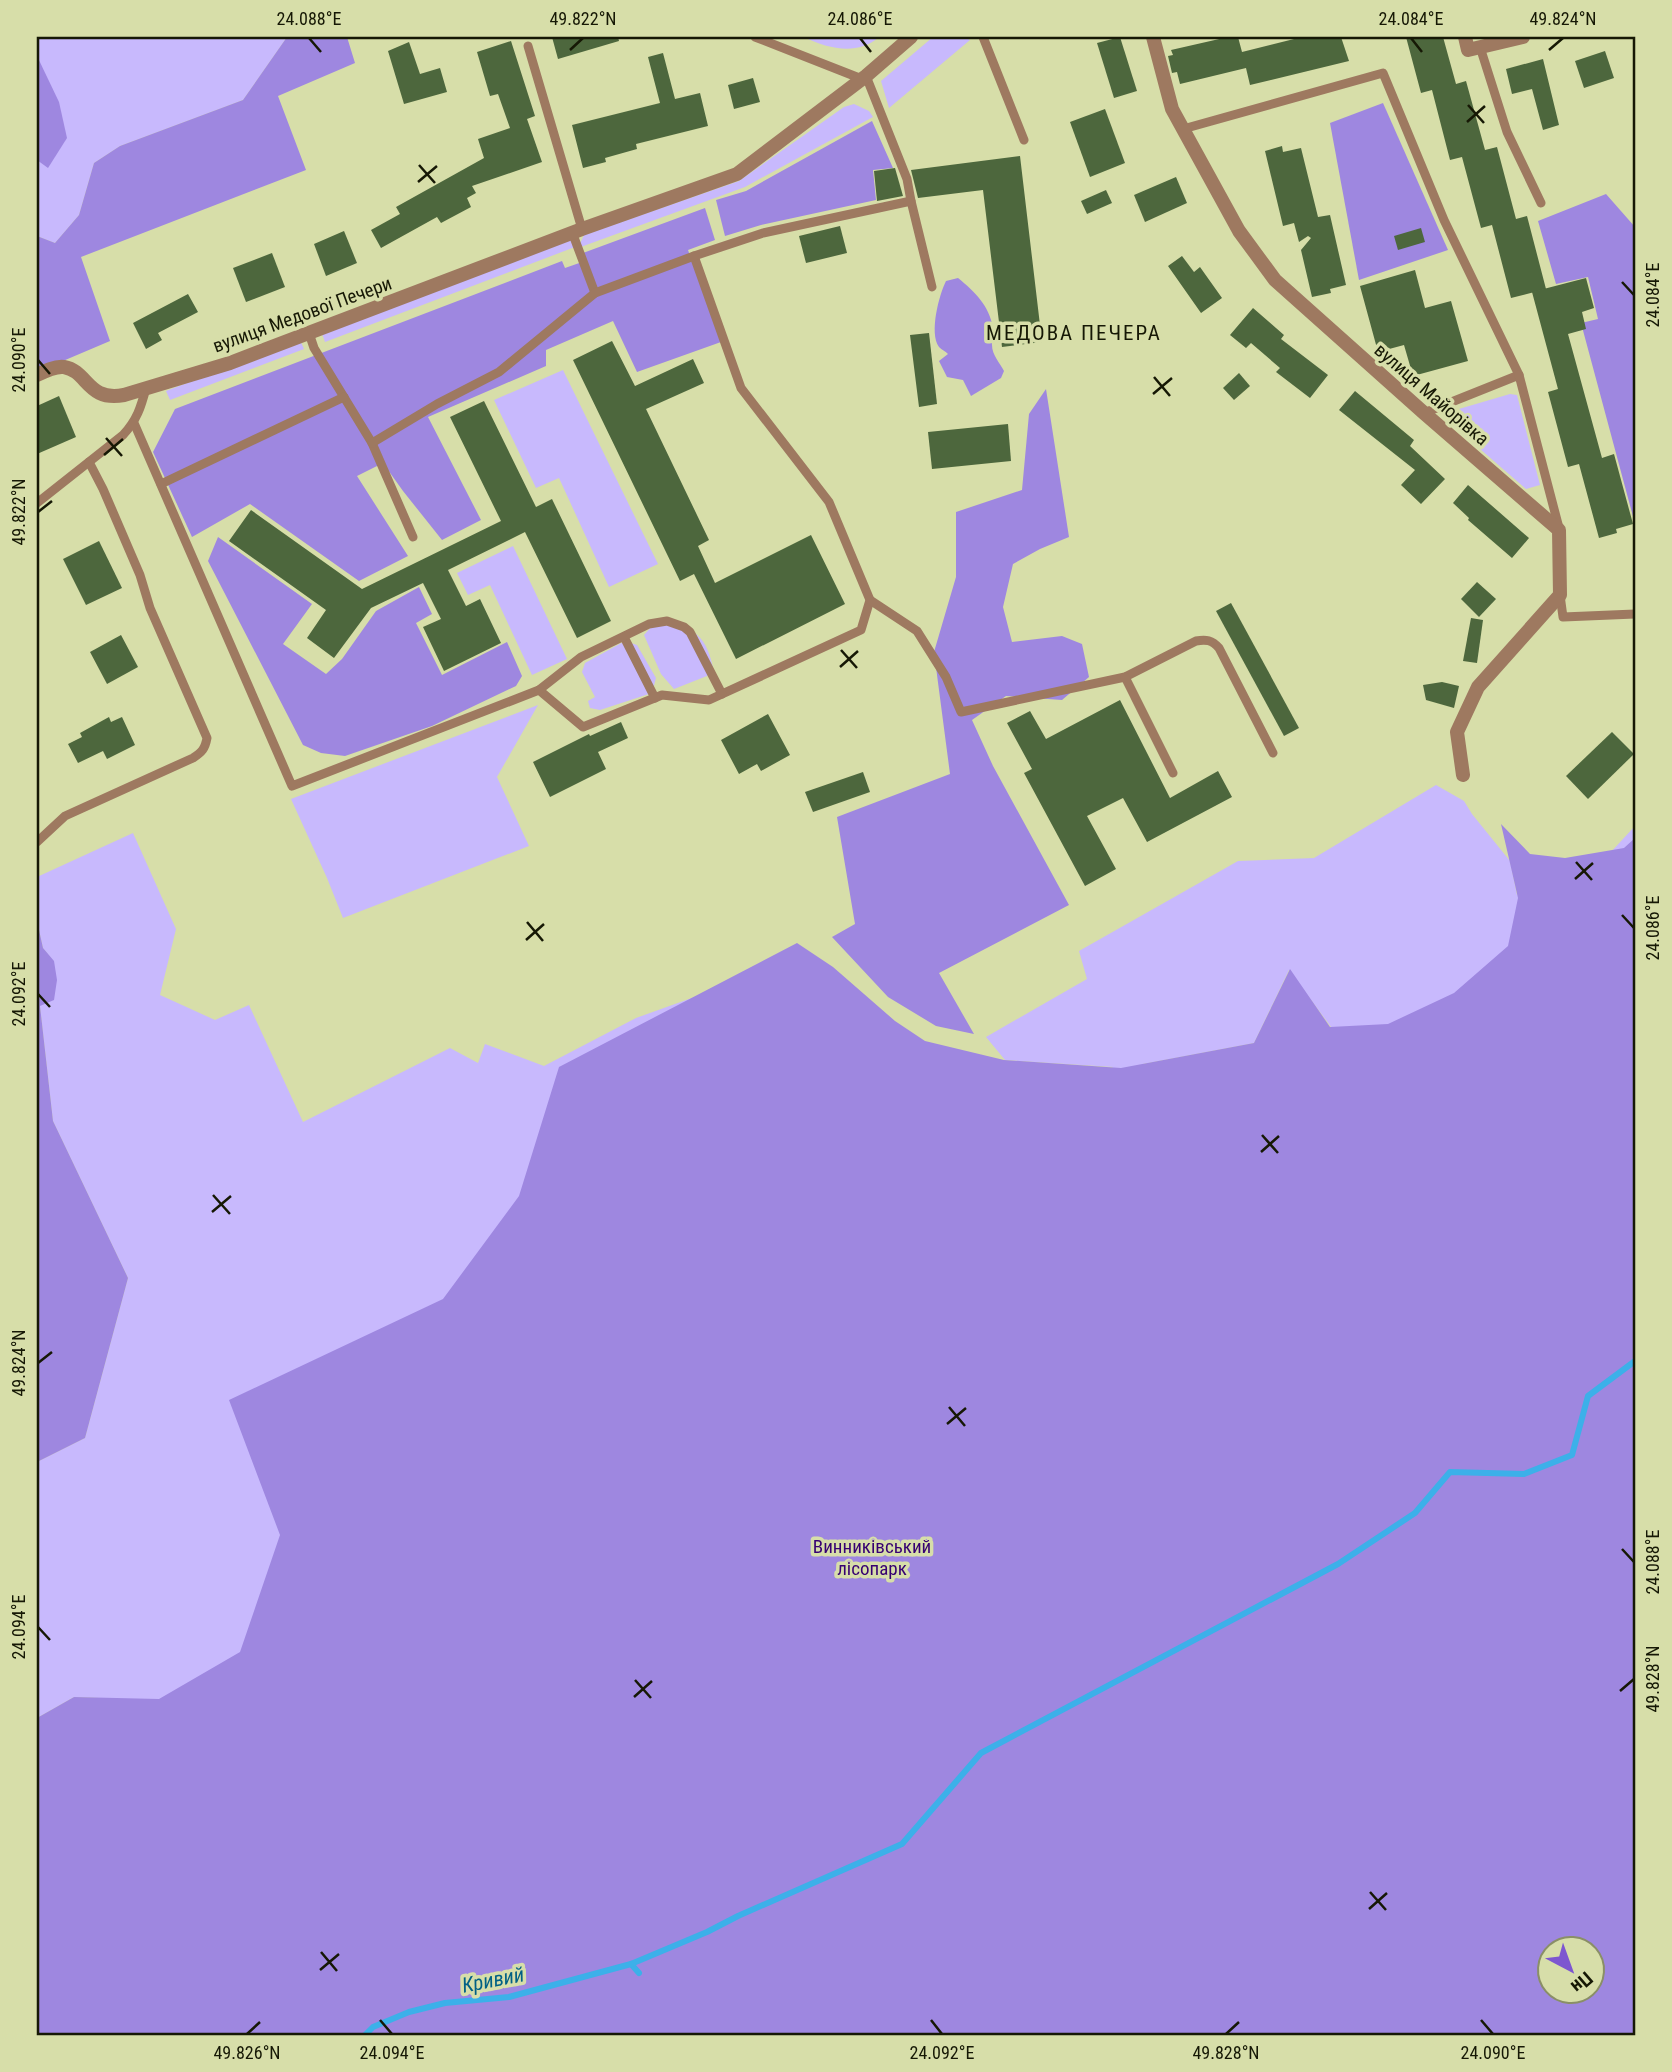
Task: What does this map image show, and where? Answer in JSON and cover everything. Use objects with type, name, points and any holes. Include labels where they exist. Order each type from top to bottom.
[{"type":"street","name":"вулиця Медової Печери","points":[[37,375],[64,367],[96,391],[115,397],[230,363],[577,230],[737,174],[864,77],[911,37]]},
{"type":"street","name":"вулиця Майорівка","points":[[1153,37],[1172,110],[1239,231],[1275,281],[1559,530]]},
{"type":"street","points":[[1471,44],[1523,37]]},
{"type":"street","points":[[1463,775],[1457,732],[1478,687],[1560,595],[1559,530]]},
{"type":"lane","points":[[755,37],[864,77],[907,179],[933,287]]},
{"type":"lane","points":[[983,37],[1024,140]]},
{"type":"lane","points":[[1471,44],[1507,132],[1541,203]]},
{"type":"lane","points":[[528,46],[595,293]]},
{"type":"lane","points":[[1183,129],[1383,73],[1444,220],[1519,375],[1559,530]]},
{"type":"lane","points":[[372,443],[437,404],[499,372],[595,293],[763,233],[911,201]]},
{"type":"lane","points":[[694,256],[741,388],[829,502],[870,600],[918,631],[946,677],[961,712],[1125,677],[1205,639],[1219,648],[1273,753]]},
{"type":"lane","points":[[309,333],[314,348],[372,443],[413,537]]},
{"type":"lane","points":[[1424,413],[1519,375]]},
{"type":"lane","points":[[37,503],[134,423],[141,410],[146,388]]},
{"type":"lane","points":[[162,484],[344,397]]},
{"type":"lane","points":[[134,423],[292,786],[539,690],[581,657],[658,621],[684,627],[695,640],[722,694]]},
{"type":"lane","points":[[37,842],[65,816],[193,758],[201,752],[207,738],[150,608],[135,563],[89,462]]},
{"type":"lane","points":[[1560,595],[1563,617],[1635,614]]},
{"type":"lane","points":[[539,690],[583,727],[662,695],[709,700],[861,630],[870,600]]},
{"type":"lane","points":[[624,637],[655,698]]},
{"type":"lane","points":[[1125,677],[1173,773]]},
{"type":"green space","points":[[37,37],[287,37],[243,100],[120,146],[94,163],[79,215],[55,243],[37,236]]},
{"type":"green space","points":[[287,37],[347,37],[355,63],[278,96],[306,170],[81,257],[110,341],[37,372],[37,236],[55,243],[79,215],[94,163],[120,146],[243,100]]},
{"type":"green space","points":[[804,37],[879,37],[862,47],[843,49]]},
{"type":"green space","points":[[933,37],[964,37],[970,40],[889,108],[881,81]]},
{"type":"green space","points":[[37,56],[59,102],[67,138],[48,168],[37,160]]},
{"type":"green space","points":[[1383,103],[1448,250],[1359,280],[1330,123]]},
{"type":"green space","points":[[854,104],[869,111],[873,117],[745,187],[578,248],[584,235],[739,181],[844,107]]},
{"type":"green space","points":[[872,121],[893,168],[873,170],[876,200],[761,225],[725,236],[716,200],[746,191]]},
{"type":"green space","points":[[1606,194],[1635,227],[1635,524],[1581,323],[1598,319],[1588,277],[1556,284],[1538,221]]},
{"type":"green space","points":[[705,208],[715,240],[688,250],[721,342],[637,372],[613,321],[546,350],[546,366],[428,417],[481,520],[442,540],[383,463],[357,476],[408,556],[359,581],[250,504],[192,537],[153,452],[175,409],[562,261],[565,268],[585,261],[583,253]]},
{"type":"green space","points":[[571,235],[575,247],[325,342],[321,331]]},
{"type":"green space","points":[[958,278],[975,294],[988,312],[993,328],[992,349],[1004,371],[1001,378],[971,396],[963,380],[947,377],[939,361],[948,354],[939,347],[935,333],[936,314],[943,287],[946,281]]},
{"type":"green space","points":[[300,340],[304,349],[170,400],[166,391]]},
{"type":"green space","points":[[563,370],[658,564],[609,587],[559,478],[536,488],[494,400]]},
{"type":"green space","points":[[1046,389],[1069,537],[1013,564],[1003,607],[1012,642],[1062,636],[1082,644],[1089,677],[1062,700],[1006,696],[972,720],[993,766],[1069,905],[939,973],[974,1034],[936,1026],[888,997],[832,937],[855,924],[837,817],[950,774],[934,652],[956,577],[956,512],[1022,490],[1029,414]]},
{"type":"green space","points":[[1510,394],[1517,395],[1540,485],[1526,489],[1449,422],[1452,411]]},
{"type":"green space","points":[[218,537],[312,604],[283,644],[326,674],[342,659],[376,611],[419,587],[432,614],[416,623],[442,675],[507,642],[522,676],[516,686],[432,726],[345,756],[321,753],[303,745],[208,561]]},
{"type":"green space","points":[[513,546],[567,659],[532,675],[490,585],[468,595],[457,573]]},
{"type":"green space","points":[[653,625],[676,626],[694,632],[710,655],[713,668],[707,676],[674,689],[661,674],[644,635]]},
{"type":"green space","points":[[625,641],[637,645],[656,678],[652,693],[600,710],[590,708],[588,701],[595,697],[582,672],[585,663]]},
{"type":"green space","points":[[538,705],[497,777],[529,846],[343,918],[291,799]]},
{"type":"green space","name":"Винниківський лісопарк","points":[[1436,785],[1464,801],[1510,861],[1517,895],[1610,853],[1635,826],[1635,2035],[37,2035],[100,1698],[74,1697],[37,1718],[37,1462],[85,1438],[128,1278],[53,1121],[40,1006],[53,961],[43,948],[37,921],[37,877],[133,833],[176,929],[160,995],[215,1020],[249,1005],[303,1122],[450,1048],[478,1063],[485,1044],[544,1066],[636,1018],[797,960],[861,1021],[1061,1117],[1113,1067],[1005,1060],[986,1037],[1087,979],[1079,951],[1238,861],[1314,858]],"holes":[[[1289,970],[1331,1027],[1223,1074],[1143,1064],[1254,1043]]]},
{"type":"green space","name":"Винниківський лісопарк","points":[[1501,824],[1530,854],[1565,858],[1624,848],[1635,838],[1635,2035],[37,2035],[37,1718],[74,1697],[159,1699],[240,1652],[280,1535],[229,1400],[443,1299],[519,1196],[559,1067],[797,943],[833,967],[895,1021],[925,1041],[1004,1060],[1121,1068],[1254,1043],[1290,969],[1330,1027],[1388,1024],[1454,993],[1508,946],[1518,898]]},
{"type":"green space","points":[[37,921],[43,948],[54,961],[57,980],[54,1000],[40,1006],[53,1121],[128,1278],[85,1438],[37,1462]]},
{"type":"building","points":[[552,37],[618,37],[619,41],[558,59]]},
{"type":"building","points":[[1120,37],[1137,91],[1114,98],[1097,43]]},
{"type":"building","points":[[1238,37],[1242,52],[1302,37],[1341,37],[1349,61],[1250,85],[1246,68],[1180,84],[1177,72],[1172,73],[1168,56],[1173,55],[1171,50]]},
{"type":"building","points":[[1406,37],[1443,37],[1456,84],[1466,81],[1485,150],[1497,147],[1516,219],[1527,216],[1546,289],[1511,298],[1492,225],[1481,228],[1462,157],[1450,160],[1432,90],[1421,93]]},
{"type":"building","points":[[511,41],[535,116],[527,119],[542,162],[472,186],[476,193],[467,198],[471,207],[441,223],[437,217],[381,248],[371,230],[400,214],[396,207],[484,158],[478,139],[510,128],[498,94],[490,96],[477,52]]},
{"type":"building","points":[[409,42],[420,74],[440,68],[447,92],[404,104],[388,51]]},
{"type":"building","points":[[1605,51],[1614,78],[1584,88],[1575,61]]},
{"type":"building","points":[[663,53],[675,99],[700,93],[708,126],[636,144],[637,149],[605,158],[606,162],[583,168],[572,125],[660,103],[648,57]]},
{"type":"building","points":[[1543,59],[1559,125],[1543,130],[1532,89],[1512,94],[1506,69]]},
{"type":"building","points":[[753,78],[760,102],[734,109],[728,85]]},
{"type":"building","points":[[1105,109],[1125,163],[1090,177],[1070,122]]},
{"type":"building","points":[[1282,146],[1283,152],[1301,148],[1318,217],[1330,215],[1346,285],[1330,289],[1331,293],[1312,297],[1301,250],[1311,238],[1308,236],[1299,242],[1294,223],[1283,226],[1265,151]]},
{"type":"building","points":[[1020,156],[1042,342],[1002,347],[983,190],[918,198],[911,170]]},
{"type":"building","points":[[895,168],[903,196],[877,201],[874,171]]},
{"type":"building","points":[[1176,177],[1187,203],[1145,222],[1134,195]]},
{"type":"building","points":[[1106,190],[1112,203],[1087,214],[1081,201]]},
{"type":"building","points":[[840,226],[847,253],[806,263],[799,236]]},
{"type":"building","points":[[1421,228],[1425,242],[1398,250],[1394,236]]},
{"type":"building","points":[[344,231],[357,263],[326,276],[314,244]]},
{"type":"building","points":[[272,253],[285,287],[246,302],[233,268]]},
{"type":"building","points":[[1182,256],[1194,272],[1200,267],[1222,298],[1201,313],[1168,266]]},
{"type":"building","points":[[1415,270],[1425,308],[1451,301],[1468,361],[1413,376],[1404,345],[1378,352],[1360,286]]},
{"type":"building","points":[[1586,278],[1594,308],[1582,312],[1586,329],[1568,334],[1602,458],[1614,454],[1633,524],[1616,529],[1617,533],[1599,538],[1579,464],[1568,467],[1548,392],[1558,389],[1532,292]]},
{"type":"building","points":[[188,294],[198,312],[158,333],[162,340],[146,349],[133,323]]},
{"type":"building","points":[[1253,308],[1284,335],[1281,339],[1328,375],[1310,398],[1276,372],[1280,368],[1251,343],[1246,348],[1230,335]]},
{"type":"building","points":[[929,333],[937,404],[919,407],[910,335]]},
{"type":"building","points":[[612,341],[635,386],[693,359],[704,383],[646,409],[709,540],[698,546],[715,583],[811,535],[845,604],[736,659],[694,574],[680,581],[573,360]]},
{"type":"building","points":[[1239,373],[1250,386],[1234,400],[1223,388]]},
{"type":"building","points":[[1355,391],[1414,440],[1410,446],[1445,479],[1421,504],[1401,485],[1415,470],[1339,410]]},
{"type":"building","points":[[59,396],[76,437],[37,454],[37,406]]},
{"type":"building","points":[[484,401],[536,507],[552,499],[611,621],[577,638],[525,532],[448,570],[466,606],[480,599],[501,643],[444,671],[423,627],[441,619],[423,583],[371,608],[334,658],[307,638],[326,610],[229,541],[251,510],[362,589],[501,521],[450,417]]},
{"type":"building","points":[[1008,424],[1011,461],[932,469],[928,432]]},
{"type":"building","points":[[1468,485],[1529,538],[1512,558],[1468,520],[1453,503]]},
{"type":"building","points":[[99,541],[122,588],[86,605],[63,559]]},
{"type":"building","points":[[1477,582],[1496,599],[1479,617],[1461,599]]},
{"type":"building","points":[[1231,603],[1299,728],[1284,736],[1216,611]]},
{"type":"building","points":[[1471,618],[1483,620],[1477,663],[1463,661]]},
{"type":"building","points":[[121,635],[138,667],[107,684],[90,652]]},
{"type":"building","points":[[1442,682],[1459,686],[1454,708],[1426,700],[1423,685]]},
{"type":"building","points":[[1120,700],[1170,798],[1218,771],[1232,797],[1147,842],[1123,798],[1087,816],[1116,869],[1085,886],[1024,773],[1032,769],[1007,723],[1030,711],[1046,739]]},
{"type":"building","points":[[768,714],[790,755],[761,771],[757,764],[739,774],[721,740]]},
{"type":"building","points":[[109,717],[111,722],[122,717],[135,745],[107,759],[103,751],[78,763],[68,744],[82,737],[80,733]]},
{"type":"building","points":[[621,722],[628,738],[598,752],[606,769],[550,797],[533,762],[589,734],[590,736]]},
{"type":"building","points":[[1612,732],[1634,754],[1588,799],[1566,776]]},
{"type":"building","points":[[863,772],[870,792],[813,812],[805,792]]},
{"type":"waterway","name":"Кривий","points":[[365,2035],[373,2027],[409,2012],[445,2003],[509,1997],[631,1964],[902,1844],[981,1753],[1338,1564],[1415,1513],[1450,1472],[1524,1474],[1572,1455],[1588,1396],[1635,1361]]},
{"type":"waterway","points":[[631,1964],[639,1973]]},
{"type":"district","name":"МЕДОВА ПЕЧЕРА","points":[[1074,333]]}]
